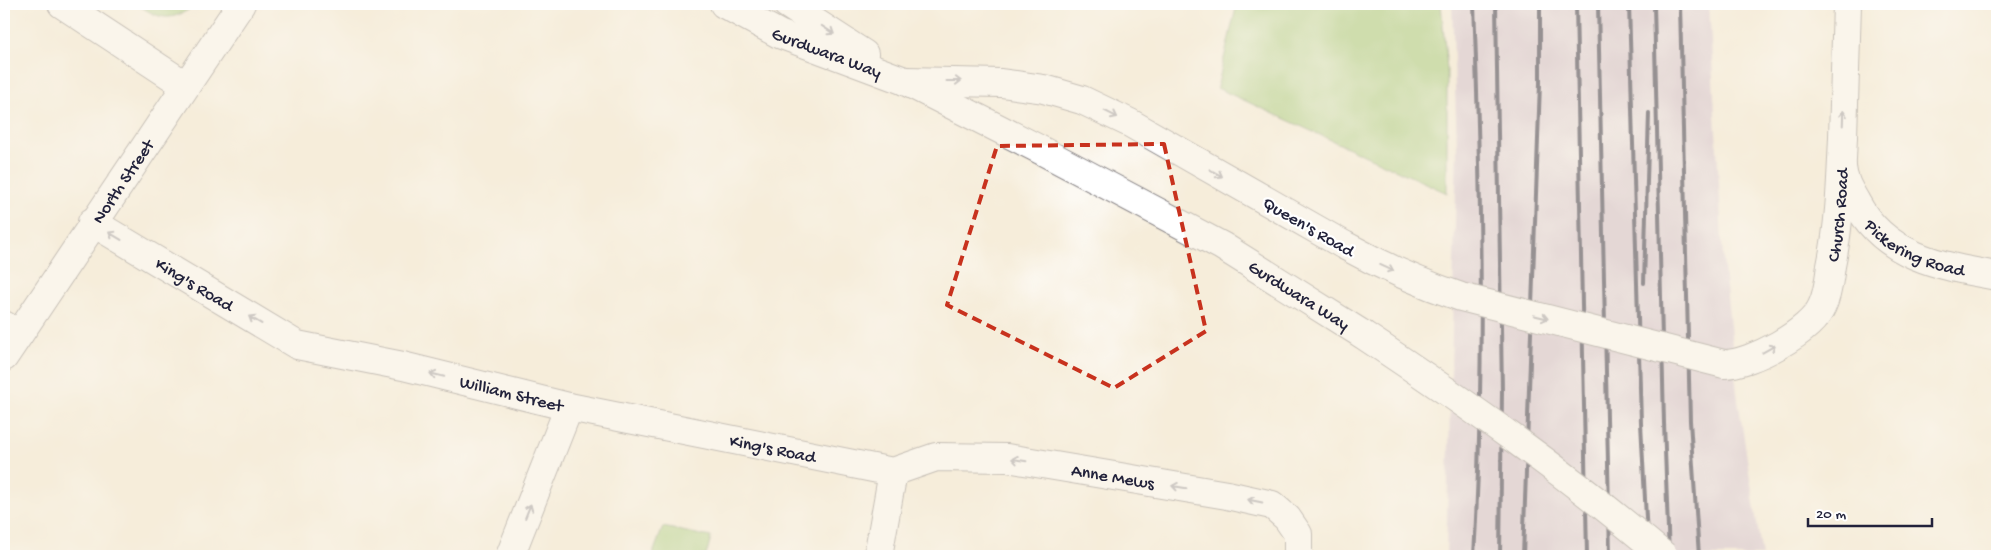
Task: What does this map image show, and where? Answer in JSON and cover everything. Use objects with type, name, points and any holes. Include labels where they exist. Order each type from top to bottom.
[{"type":"street","points":[[62,4],[185,85]]},
{"type":"street","name":"North Street","points":[[4,358],[11,329],[92,222],[241,4]]},
{"type":"street","name":"Gurdwara Way","points":[[724,4],[779,34],[905,81]]},
{"type":"street","name":"Gurdwara Way","points":[[787,4],[905,81],[1222,246],[1362,334],[1427,376],[1545,462],[1664,556]]},
{"type":"street","name":"Church Road","points":[[1724,364],[1734,364],[1754,356],[1795,334],[1816,317],[1824,300],[1835,250],[1841,204],[1847,4]]},
{"type":"street","name":"Queen's Road","points":[[905,81],[1001,83],[1044,89],[1082,100],[1137,127],[1344,245],[1412,280],[1461,297],[1724,364]]},
{"type":"street","name":"Pickering Road","points":[[1842,166],[1846,184],[1862,214],[1881,236],[1893,245],[1919,257],[1967,271],[1997,276]]},
{"type":"street","name":"King's Road","points":[[92,222],[297,345]]},
{"type":"street","name":"William Street","points":[[297,345],[403,366],[570,407],[510,556]]},
{"type":"street","name":"King's Road","points":[[570,407],[893,472]]},
{"type":"street","name":"Anne Mews","points":[[893,472],[936,457],[1007,458],[1236,497],[1272,505],[1287,518],[1298,534],[1298,556]]},
{"type":"street","points":[[878,556],[893,472]]},
{"type":"highlighted area","points":[[1164,144],[1206,331],[1114,388],[947,305],[997,146]]},
{"type":"shaded area","points":[[1452,4],[1709,4],[1723,258],[1737,393],[1762,556],[1446,556],[1457,148]]},
{"type":"green space","points":[[137,4],[198,4],[181,14],[168,17],[154,14]]},
{"type":"green space","points":[[1237,4],[1441,4],[1447,69],[1447,193],[1217,88]]},
{"type":"green space","points":[[663,527],[711,537],[706,556],[652,556]]},
{"type":"railway","points":[[1474,4],[1479,142],[1481,349],[1474,556]]},
{"type":"railway","points":[[1496,4],[1502,392],[1500,556]]},
{"type":"railway","points":[[1523,556],[1540,83],[1540,4]]},
{"type":"railway","points":[[1576,4],[1587,556]]},
{"type":"railway","points":[[1598,4],[1610,556]]},
{"type":"railway","points":[[1629,4],[1641,423],[1648,556]]},
{"type":"railway","points":[[1654,4],[1669,556]]},
{"type":"railway","points":[[1680,4],[1690,421],[1699,556]]},
{"type":"railway","points":[[1644,283],[1649,113]]}]
